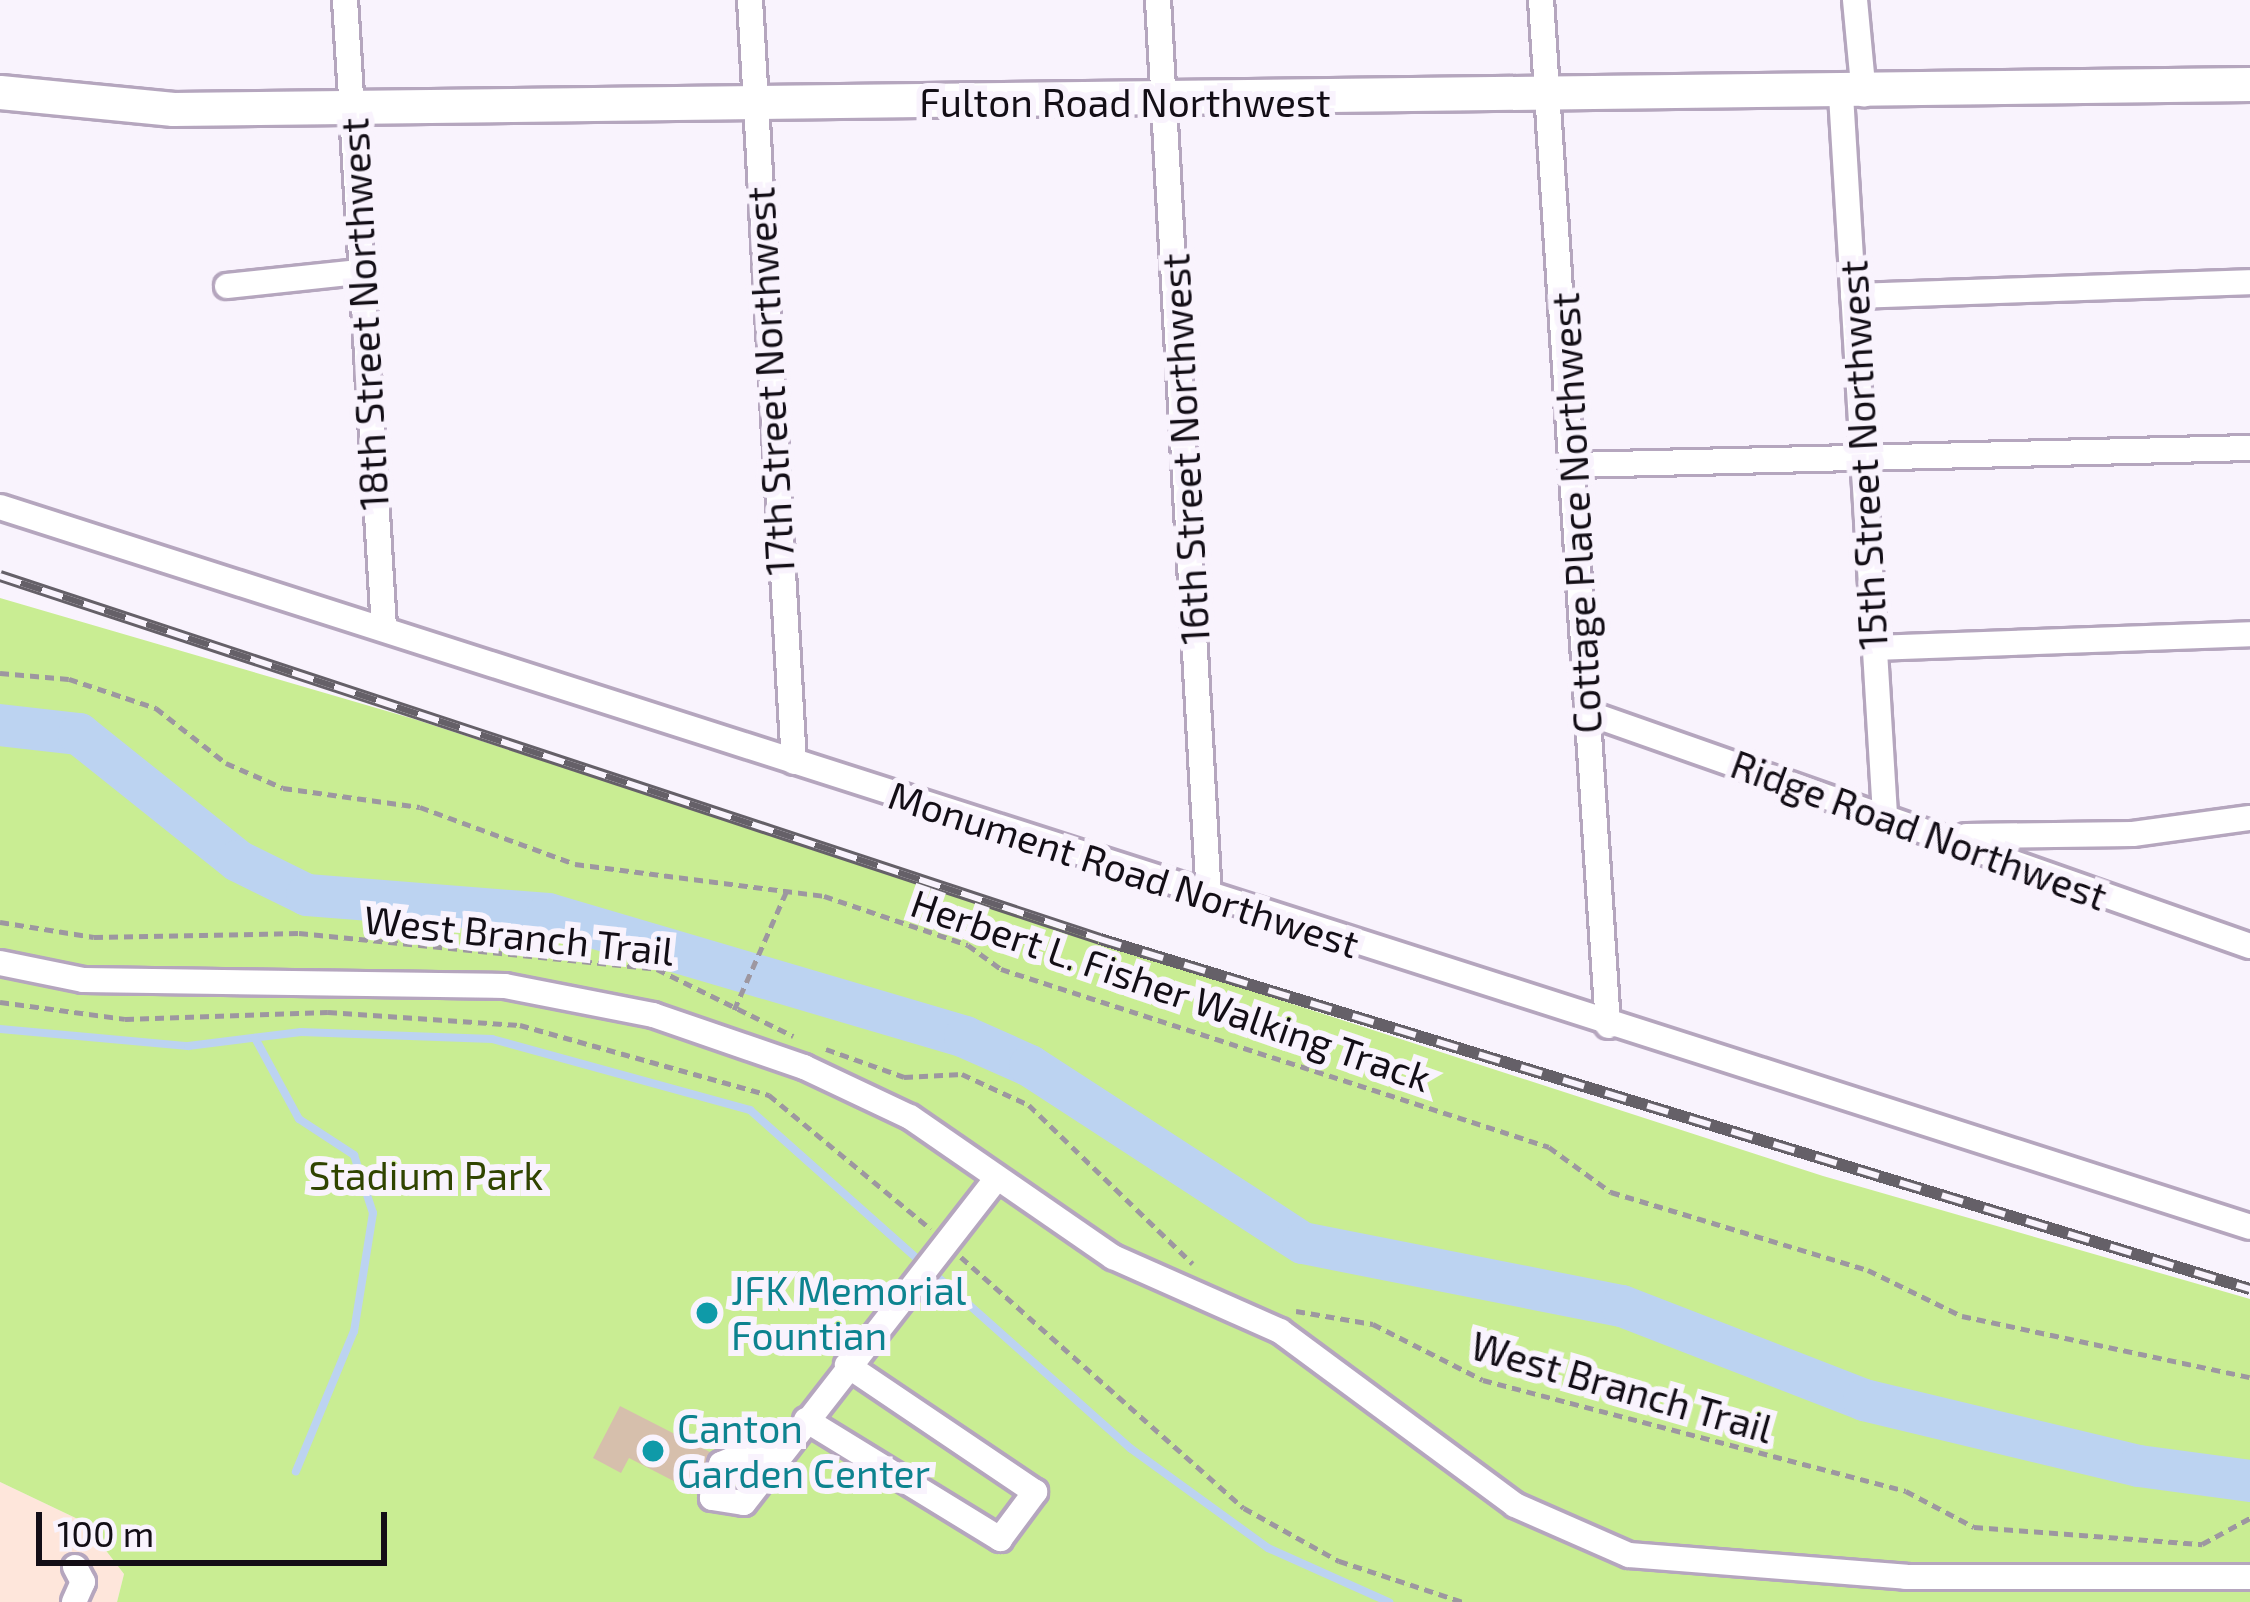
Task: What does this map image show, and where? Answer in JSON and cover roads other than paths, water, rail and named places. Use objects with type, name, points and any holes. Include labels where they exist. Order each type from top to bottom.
[{"type":"main road","name":"Fulton Road Northwest","points":[[0,92],[120,108],[1165,103],[1852,95],[2250,84]]},
{"type":"street","name":"18th Street Northwest","points":[[345,0],[384,627]]},
{"type":"street","name":"17th Street Northwest","points":[[750,0],[794,762]]},
{"type":"street","name":"16th Street Northwest","points":[[1158,0],[1209,897]]},
{"type":"street","name":"Cottage Place Northwest","points":[[1541,0],[1608,1026]]},
{"type":"street","name":"15th Street Northwest","points":[[1855,0],[1853,296],[1885,815]]},
{"type":"street","points":[[226,286],[359,272]]},
{"type":"street","points":[[1853,296],[2250,282]]},
{"type":"street","points":[[1574,465],[1863,463],[2250,448]]},
{"type":"street","name":"Monument Road Northwest","points":[[0,507],[384,627],[1608,1026],[2250,1227]]},
{"type":"street","points":[[1874,648],[2250,634]]},
{"type":"street","name":"Ridge Road Northwest","points":[[1588,713],[2250,946]]},
{"type":"street","points":[[1943,835],[2133,834],[2250,818]]},
{"type":"street","points":[[0,963],[141,982],[456,981],[601,1003],[873,1096],[1114,1257],[1280,1330],[1515,1505],[1585,1543],[1765,1571],[2141,1580],[2250,1577]]},
{"type":"street","points":[[847,1365],[1035,1492],[1000,1539],[802,1426],[847,1365],[941,1245],[997,1178]]},
{"type":"street","points":[[74,1602],[83,1582],[75,1568]]},
{"type":"street","points":[[2123,1602],[2141,1580]]},
{"type":"waterway","points":[[0,725],[79,734],[238,861],[307,895],[548,914],[965,1037],[1030,1066],[1303,1243],[1622,1306],[1864,1400],[2139,1466],[2250,1481]]},
{"type":"waterway","points":[[0,1029],[188,1046],[301,1032],[492,1039],[750,1110],[1130,1448],[1268,1548],[1389,1602]]},
{"type":"waterway","points":[[255,1038],[299,1119],[354,1155],[373,1213],[354,1331],[296,1471]]},
{"type":"railway","points":[[0,576],[1100,939],[2250,1289]]},
{"type":"place","name":"JFK Memorial Fountian","points":[[707,1313]]},
{"type":"place","name":"Canton Garden Center","points":[[653,1451]]},
{"type":"park label","name":"Stadium Park","points":[[426,1175]]}]
